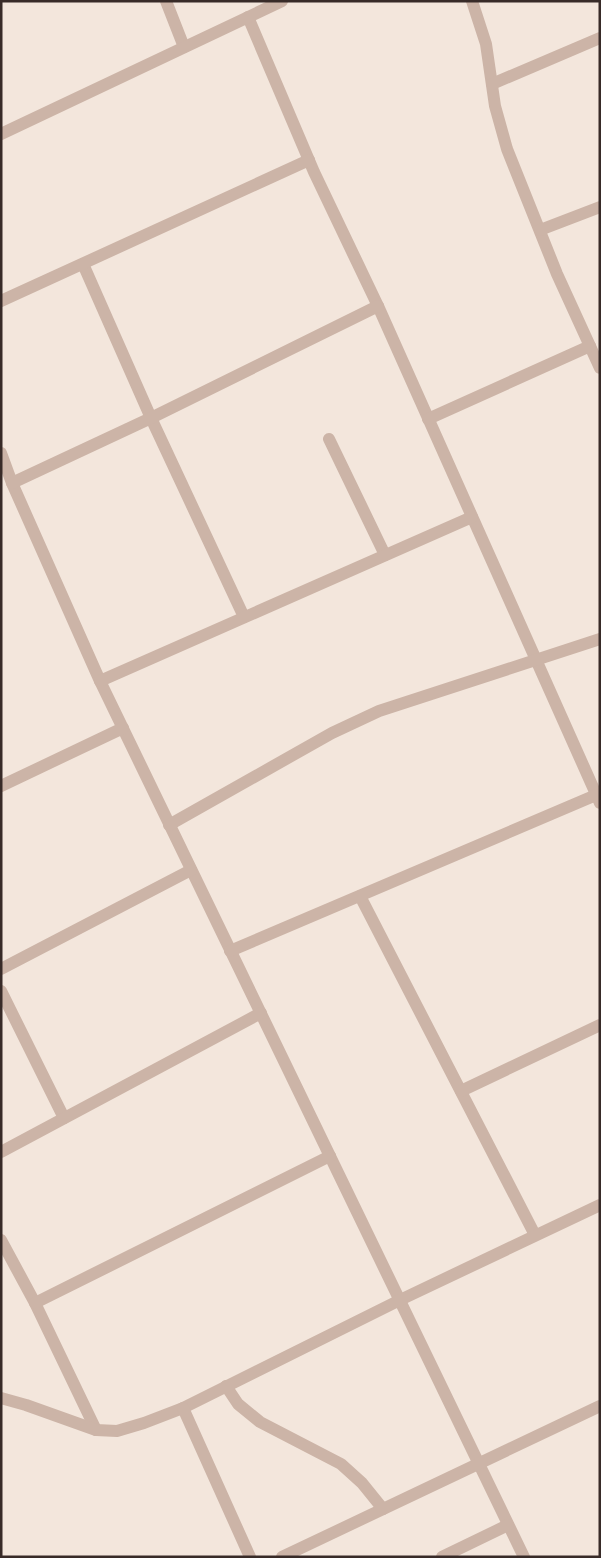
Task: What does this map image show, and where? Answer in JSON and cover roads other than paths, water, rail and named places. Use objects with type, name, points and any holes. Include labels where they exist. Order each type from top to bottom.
[{"type":"street","points":[[166,1],[184,47]]},
{"type":"street","points":[[1,134],[282,1]]},
{"type":"street","points":[[472,1],[486,44],[495,106],[507,148],[557,274],[600,368]]},
{"type":"street","points":[[230,951],[598,799],[378,306],[309,160],[248,17]]},
{"type":"street","points":[[492,84],[600,38]]},
{"type":"street","points":[[1,301],[309,160]]},
{"type":"street","points":[[540,230],[600,207]]},
{"type":"street","points":[[83,264],[244,617]]},
{"type":"street","points":[[12,483],[152,418],[378,306]]},
{"type":"street","points":[[428,419],[590,346]]},
{"type":"street","points":[[329,439],[385,555]]},
{"type":"street","points":[[1,453],[12,483],[100,681],[524,1557]]},
{"type":"street","points":[[100,681],[472,517]]},
{"type":"street","points":[[169,825],[332,733],[379,711],[600,639]]},
{"type":"street","points":[[1,786],[123,728]]},
{"type":"street","points":[[1,969],[191,870]]},
{"type":"street","points":[[360,896],[535,1235]]},
{"type":"street","points":[[1,992],[64,1118]]},
{"type":"street","points":[[1,1152],[261,1013]]},
{"type":"street","points":[[461,1090],[600,1024]]},
{"type":"street","points":[[35,1304],[330,1156]]},
{"type":"street","points":[[1,1398],[96,1430],[118,1431],[144,1423],[183,1408],[400,1300],[600,1205]]},
{"type":"street","points":[[1,1240],[35,1304],[96,1430]]},
{"type":"street","points":[[226,1386],[238,1404],[260,1422],[342,1464],[362,1483],[383,1509]]},
{"type":"street","points":[[282,1557],[600,1406]]},
{"type":"street","points":[[183,1408],[250,1557]]},
{"type":"street","points":[[442,1557],[508,1525]]}]
